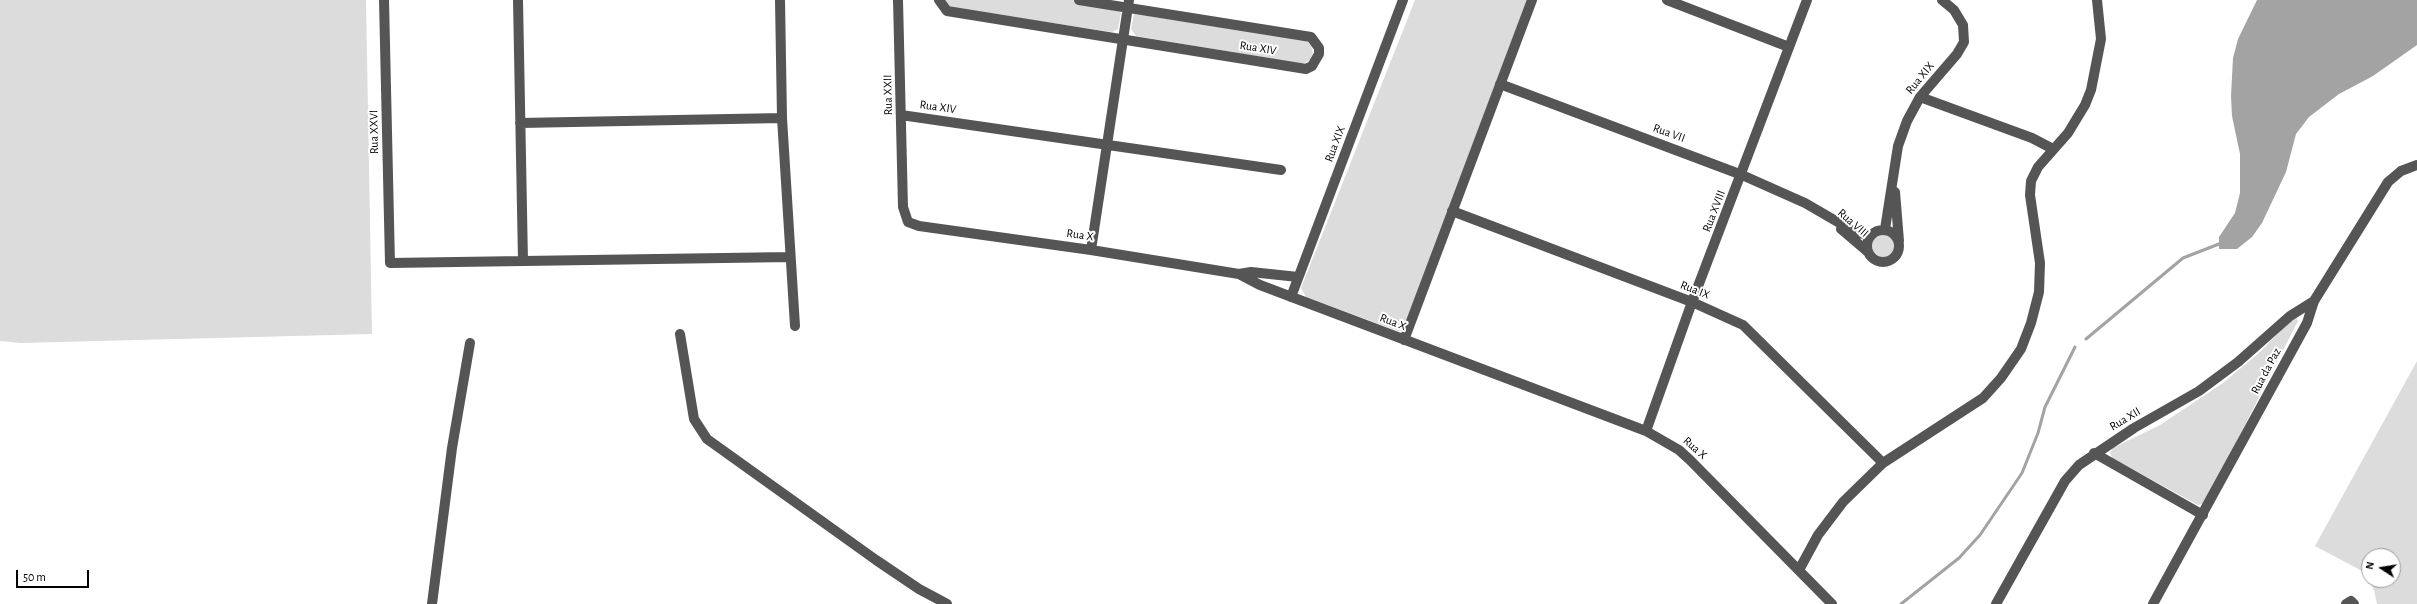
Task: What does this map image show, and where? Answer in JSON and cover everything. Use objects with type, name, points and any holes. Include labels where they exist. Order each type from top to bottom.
[{"type":"street","name":"Rua XXVI","points":[[384,0],[390,263],[523,261]]},
{"type":"street","points":[[518,0],[523,261],[790,257]]},
{"type":"street","points":[[780,0],[782,118],[795,326]]},
{"type":"street","name":"Rua XXII","points":[[898,0],[903,189]]},
{"type":"street","name":"Rua XIV","points":[[939,0],[947,11],[1306,69],[1312,66],[1319,54],[1319,48],[1311,37],[1128,4],[1079,0]]},
{"type":"street","name":"Rua XIX","points":[[1291,297],[1403,0]]},
{"type":"street","points":[[1404,340],[1532,0]]},
{"type":"street","points":[[1667,0],[1789,47]]},
{"type":"street","name":"Rua XVIII","points":[[1646,431],[1692,302],[1742,175],[1807,0]]},
{"type":"street","name":"Rua XIX","points":[[1885,230],[1901,137],[1920,97],[1957,54],[1964,42],[1963,25],[1954,10],[1942,0]]},
{"type":"street","points":[[1799,570],[1828,521],[1843,502],[1883,463],[1983,398],[2001,378],[2021,349],[2031,322],[2039,292],[2040,263],[2030,187],[2033,175],[2079,116],[2091,90],[2101,39],[2097,0]]},
{"type":"street","points":[[1091,250],[1128,4]]},
{"type":"street","name":"Rua VII","points":[[1500,84],[1742,175],[1805,203],[1824,215]]},
{"type":"street","points":[[1920,97],[2032,138],[2053,149]]},
{"type":"street","name":"Rua XIV","points":[[901,114],[1281,170]]},
{"type":"street","points":[[520,123],[782,118]]},
{"type":"street","name":"Rua da Paz","points":[[2153,604],[2307,323],[2314,301],[2388,182],[2401,170],[2417,165]]},
{"type":"street","name":"Rua XIX","points":[[1893,184],[1898,209],[1899,241]]},
{"type":"street","name":"Rua X","points":[[903,189],[905,216],[913,224],[1091,250],[1239,274],[1250,281],[1291,297],[1646,431],[1679,450],[1690,460],[1832,604]]},
{"type":"street","name":"Rua IX","points":[[1452,211],[1692,302],[1734,321],[1752,332],[1883,463]]},
{"type":"street","name":"Rua VIII","points":[[1824,215],[1855,232],[1870,236]]},
{"type":"street","name":"Rua VIII","points":[[1824,215],[1868,252]]},
{"type":"street","points":[[1885,230],[1893,233],[1899,241],[1898,252],[1888,262],[1875,260],[1868,252],[1867,243],[1870,236],[1877,231],[1885,230]]},
{"type":"street","points":[[1239,274],[1251,272],[1298,277]]},
{"type":"street","name":"Rua XII","points":[[1996,604],[2065,481],[2079,465],[2094,453],[2199,391],[2238,362],[2290,316],[2314,301]]},
{"type":"street","points":[[680,334],[694,419],[707,439],[876,560],[920,589],[947,604]]},
{"type":"street","points":[[432,604],[452,448],[470,342]]},
{"type":"street","points":[[2094,453],[2203,515]]},
{"type":"street","points":[[2346,604],[2350,602],[2354,604]]},
{"type":"shaded area","points":[[0,0],[366,0],[372,334],[21,343],[0,341]]},
{"type":"shaded area","points":[[944,0],[1072,0],[1116,6],[1121,13],[1118,29],[1112,32],[951,8]]},
{"type":"shaded area","points":[[1415,0],[1527,0],[1403,330],[1398,331],[1306,297],[1301,288]]},
{"type":"shaded area","points":[[2257,0],[2417,0],[2417,45],[2373,76],[2339,94],[2309,117],[2296,134],[2286,172],[2262,223],[2252,237],[2237,249],[2219,249],[2219,237],[2235,213],[2240,193],[2240,154],[2232,116],[2231,96],[2233,58],[2238,39]]},
{"type":"shaded area","points":[[1134,14],[1306,40],[1311,46],[1313,53],[1310,60],[1303,64],[1136,36],[1131,29]]},
{"type":"shaded area","points":[[1883,233],[1892,237],[1896,246],[1892,255],[1883,259],[1874,255],[1870,246],[1874,237]]},
{"type":"shaded area","points":[[2294,317],[2297,318],[2298,321],[2205,503],[2198,505],[2112,458],[2110,453],[2113,448],[2160,425],[2223,383],[2260,352]]},
{"type":"shaded area","points":[[2417,361],[2417,604],[2377,604],[2373,588],[2401,588],[2401,548],[2361,548],[2361,570],[2315,546]]},
{"type":"waterway","points":[[2086,339],[2183,258],[2219,244]]},
{"type":"waterway","points":[[1901,604],[1959,558],[1980,535],[2022,473],[2038,433],[2045,407],[2075,347]]}]
